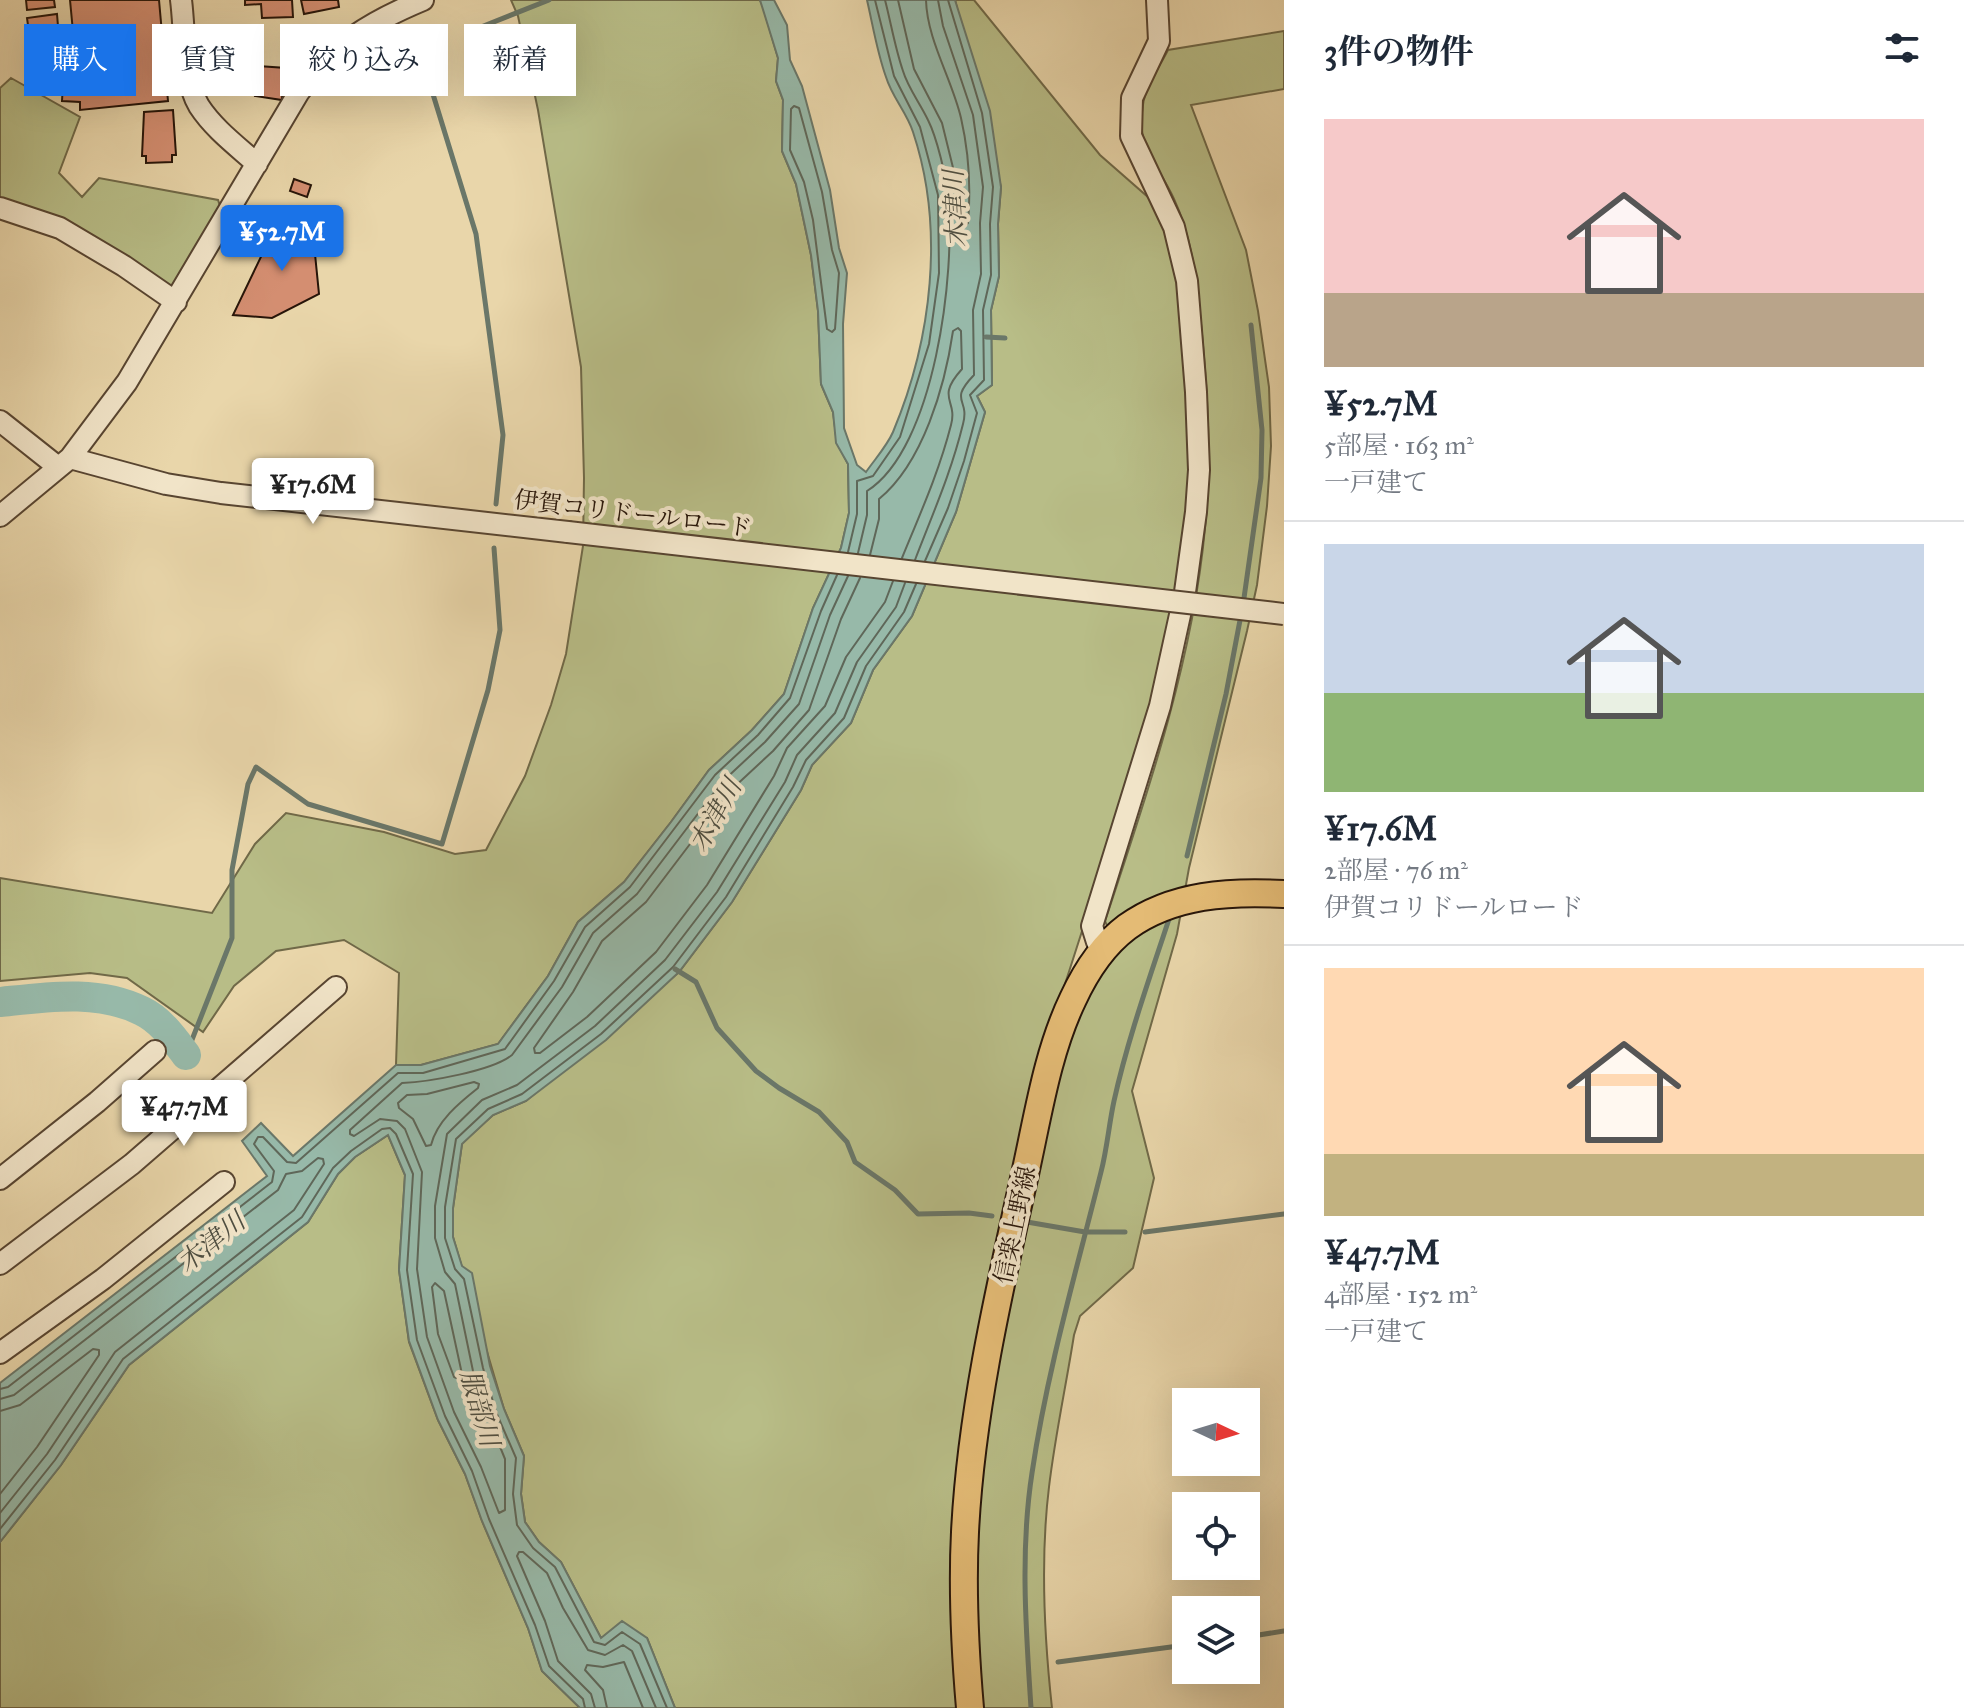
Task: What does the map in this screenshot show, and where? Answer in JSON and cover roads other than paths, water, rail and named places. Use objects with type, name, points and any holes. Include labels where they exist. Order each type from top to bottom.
[{"type":"main road","name":"信楽上野線","points":[[970,1708],[965,1651],[964,1555],[971,1465],[1016,1218],[1049,1069],[1072,1001],[1092,965],[1105,949],[1126,928],[1159,909],[1185,900],[1240,893],[1284,894]]},
{"type":"street","points":[[181,0],[190,86],[198,104],[213,124],[257,164]]},
{"type":"street","points":[[0,516],[64,462],[127,382],[299,92],[324,60],[360,30],[423,0]]},
{"type":"street","points":[[1105,949],[1097,942],[1092,926],[1160,706],[1185,592],[1199,470],[1196,392],[1182,252],[1174,227],[1131,136],[1132,98],[1159,41],[1157,0]]},
{"type":"street","points":[[0,208],[60,228],[176,302]]},
{"type":"street","points":[[0,421],[64,462]]},
{"type":"street","name":"伊賀コリドールロード","points":[[64,462],[221,493],[1284,614]]},
{"type":"street","points":[[0,1264],[132,1164],[336,987]]},
{"type":"street","points":[[0,1179],[155,1051]]},
{"type":"street","points":[[0,1353],[103,1279],[224,1182]]},
{"type":"water","points":[[760,0],[774,0],[787,25],[790,60],[802,86],[830,190],[839,248],[847,273],[843,324],[844,428],[857,465],[866,472],[893,432],[917,359],[930,283],[931,245],[923,169],[910,125],[883,68],[867,0],[955,0],[990,111],[1001,187],[999,276],[991,310],[992,385],[977,396],[985,412],[956,512],[912,616],[873,670],[851,723],[812,765],[801,790],[732,902],[679,972],[606,1040],[526,1101],[493,1115],[462,1144],[453,1208],[453,1237],[462,1266],[472,1273],[490,1366],[524,1456],[521,1494],[525,1522],[539,1542],[561,1562],[601,1638],[622,1621],[647,1638],[675,1708],[580,1708],[542,1671],[528,1628],[465,1474],[438,1420],[409,1341],[399,1270],[405,1175],[388,1135],[355,1157],[338,1174],[308,1222],[129,1365],[61,1465],[0,1542],[0,1383],[267,1176],[242,1141],[261,1123],[293,1156],[396,1065],[421,1065],[498,1044],[548,976],[578,922],[624,882],[709,770],[752,730],[784,694],[813,608],[841,548],[849,513],[848,464],[836,443],[833,412],[821,384],[818,311],[811,255],[796,184],[782,151],[783,100],[776,81],[778,58]]},
{"type":"waterway","points":[[489,24],[549,0]]},
{"type":"waterway","points":[[434,96],[476,234],[503,435],[496,504]]},
{"type":"waterway","points":[[1243,605],[1261,478],[1262,430],[1251,325]]},
{"type":"waterway","points":[[986,337],[1005,338]]},
{"type":"waterway","points":[[186,1055],[232,938],[232,870],[248,784],[256,767],[308,804],[442,844],[488,690],[500,630],[494,548]]},
{"type":"waterway","points":[[1187,856],[1226,694],[1241,615]]},
{"type":"waterway","points":[[1031,1708],[1025,1561],[1028,1502],[1038,1435],[1103,1163],[1120,1077],[1170,916]]},
{"type":"waterway","points":[[675,969],[696,982],[717,1028],[756,1071],[819,1112],[847,1142],[855,1162],[895,1190],[918,1214],[992,1216]]},
{"type":"waterway","points":[[0,1002],[72,996],[125,1004],[155,1019],[186,1055]]},
{"type":"waterway","points":[[1145,1232],[1284,1214]]},
{"type":"waterway","points":[[1027,1222],[1085,1232],[1125,1232]]},
{"type":"waterway","points":[[1260,1635],[1284,1631]]},
{"type":"waterway","points":[[1058,1662],[1172,1647]]},
{"type":"water label","name":"木津川","points":[[955,209]]},
{"type":"water label","name":"木津川","points":[[715,815]]},
{"type":"water label","name":"木津川","points":[[211,1242]]},
{"type":"water label","name":"服部川","points":[[480,1408]]}]
